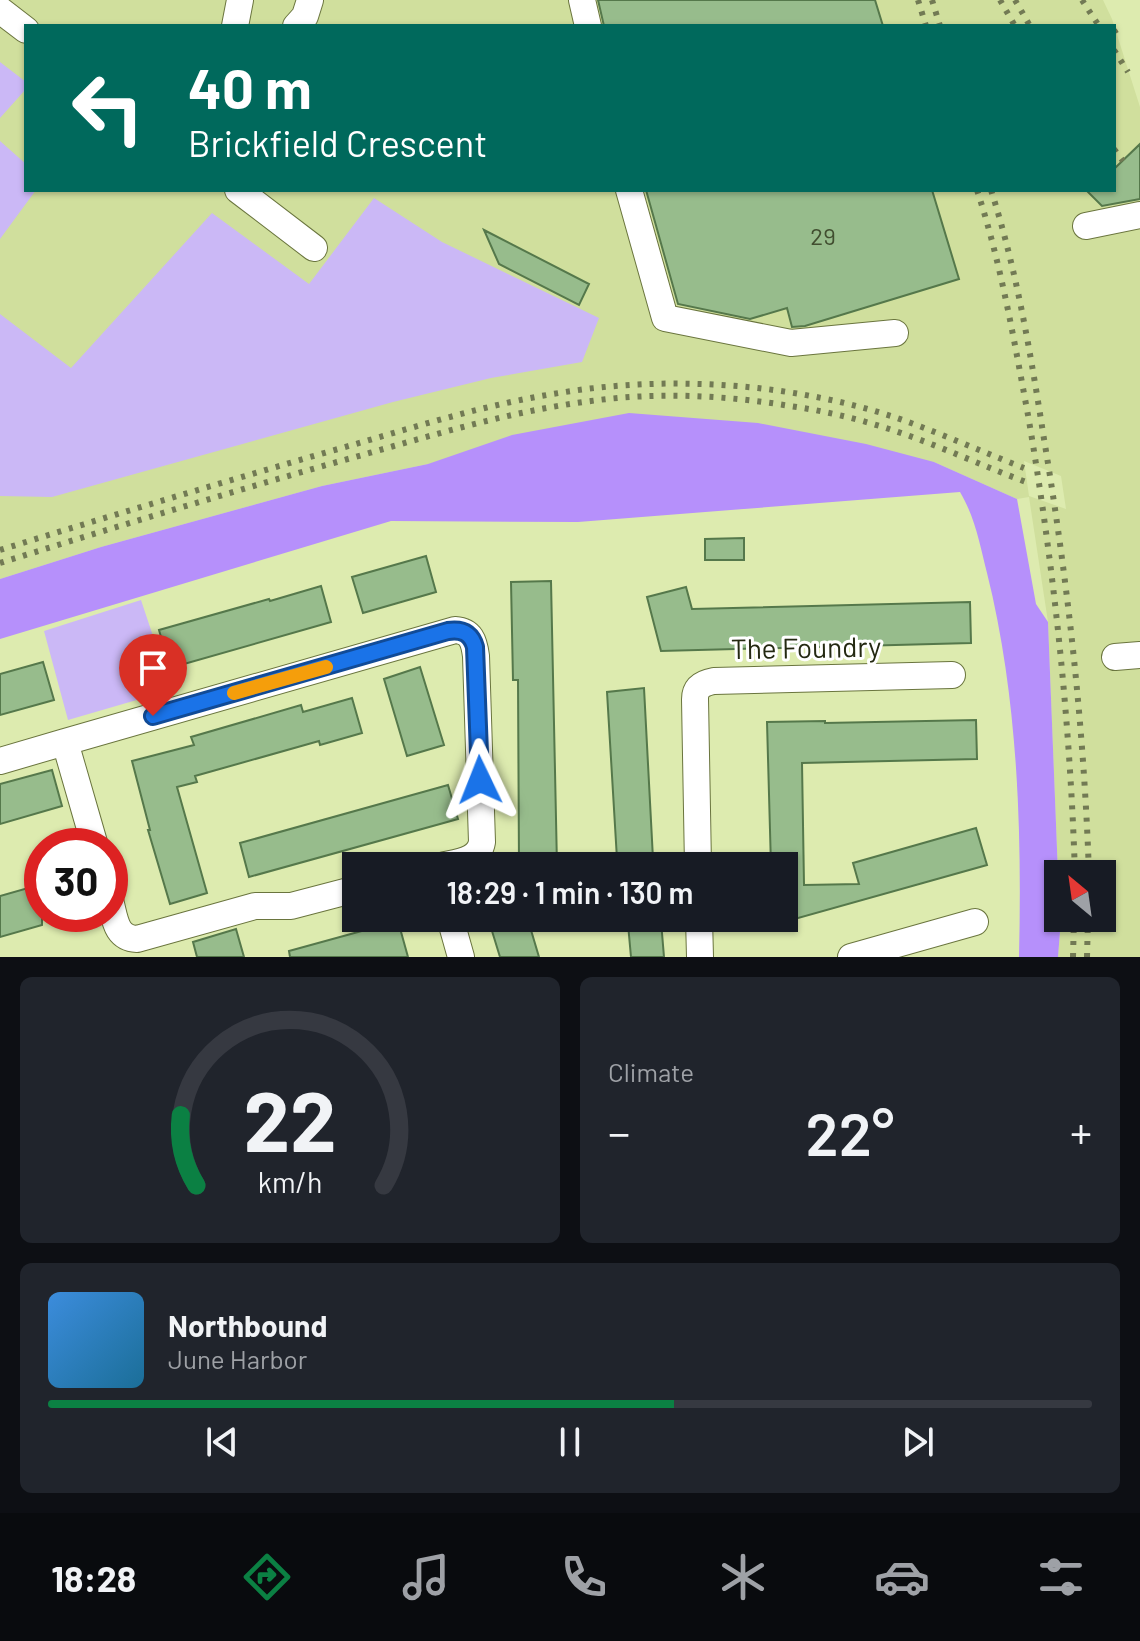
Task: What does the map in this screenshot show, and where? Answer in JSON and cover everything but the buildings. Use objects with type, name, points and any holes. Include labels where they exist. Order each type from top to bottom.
[{"type":"street","points":[[235,24],[240,0]]},
{"type":"street","points":[[582,0],[588,24]]},
{"type":"street","points":[[0,10],[24,28]]},
{"type":"street","points":[[241,192],[314,248]]},
{"type":"street","points":[[630,192],[665,318],[791,343],[895,333]]},
{"type":"street","points":[[1086,226],[1140,215]]},
{"type":"street","points":[[0,761],[448,631],[462,631],[473,641],[476,656],[482,842],[479,852]]},
{"type":"street","name":"The Foundry","points":[[698,852],[695,699],[700,686],[714,681],[952,675]]},
{"type":"street","points":[[65,742],[90,828]]},
{"type":"street","points":[[120,932],[125,937],[152,946],[255,906],[291,906],[342,893]]},
{"type":"street","points":[[851,957],[975,922]]},
{"type":"street","points":[[454,932],[461,957]]},
{"type":"street","points":[[699,932],[700,957]]},
{"type":"shaded area","points":[[0,0],[1103,0],[1114,24],[24,24],[24,192],[1116,192],[1116,32],[1140,107],[1140,957],[1058,957],[1060,932],[1116,932],[1116,860],[1057,860],[1048,622],[1029,497],[1017,499],[934,462],[428,464],[322,486],[101,547],[0,579]],"holes":[[[1024,461],[1061,476],[1066,509],[1029,496]]]},
{"type":"shaded area","points":[[0,62],[24,80],[24,91],[0,118]]},
{"type":"shaded area","points":[[0,141],[24,162],[24,192],[35,192],[0,239]]},
{"type":"shaded area","points":[[374,198],[442,242],[599,318],[582,362],[491,378],[393,402],[52,497],[0,496],[0,314],[71,368],[212,213],[309,284]]},
{"type":"shaded area","points":[[629,413],[758,423],[866,444],[934,462],[1017,499],[1036,604],[1048,622],[1057,860],[1044,860],[1044,932],[1060,932],[1058,957],[1019,957],[1020,861],[1016,764],[1006,667],[979,542],[970,511],[960,492],[578,522],[391,521],[0,639],[0,579],[101,547],[322,486],[428,464],[512,435]]},
{"type":"shaded area","points":[[141,600],[171,690],[68,720],[44,631]]},
{"type":"railway","points":[[918,0],[925,24]]},
{"type":"railway","points":[[932,0],[939,24]]},
{"type":"railway","points":[[1000,0],[1014,24]]},
{"type":"railway","points":[[1015,0],[1029,24]]},
{"type":"railway","points":[[1082,0],[1098,24]]},
{"type":"railway","points":[[1116,33],[1120,40]]},
{"type":"railway","points":[[1116,53],[1128,72]]},
{"type":"railway","points":[[1116,152],[1123,161]]},
{"type":"railway","points":[[978,192],[1012,330],[1046,529],[1065,701],[1075,860]]},
{"type":"railway","points":[[992,192],[1022,314],[1060,547],[1079,710],[1088,860]]},
{"type":"railway","points":[[0,550],[444,419],[501,404],[584,389],[708,384],[816,397],[893,417],[1024,468]]},
{"type":"railway","points":[[0,563],[252,486],[463,427],[526,412],[616,398],[716,397],[821,411],[892,430],[1026,482]]},
{"type":"railway","points":[[1073,957],[1074,932]]},
{"type":"railway","points":[[1087,957],[1088,932]]},
{"type":"slow traffic","points":[[234,693],[326,667]]},
{"type":"route","points":[[153,716],[448,631],[462,631],[470,636],[475,647],[480,780]]}]
